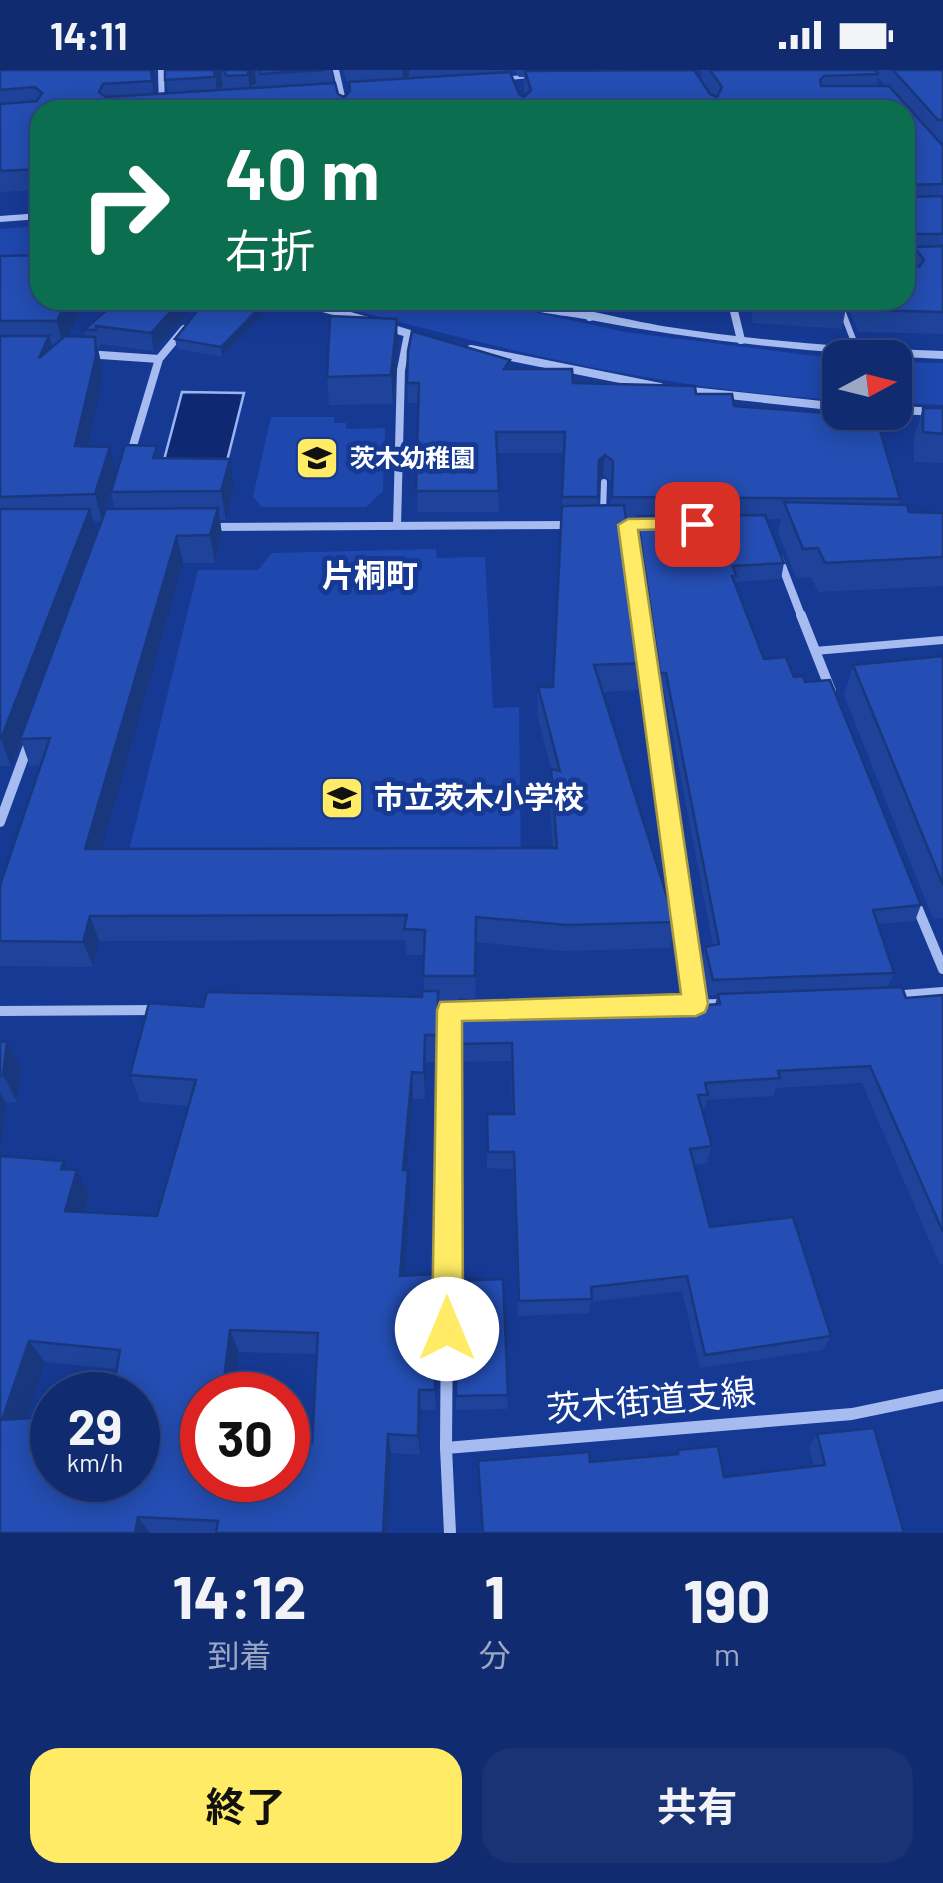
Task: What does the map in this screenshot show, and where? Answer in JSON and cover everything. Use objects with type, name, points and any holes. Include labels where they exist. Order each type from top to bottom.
[{"type":"street","points":[[160,70],[162,100]]},
{"type":"street","points":[[336,70],[342,100]]},
{"type":"street","points":[[324,97],[340,91],[358,94]]},
{"type":"street","points":[[0,219],[30,217]]},
{"type":"street","points":[[328,310],[427,339]]},
{"type":"street","points":[[557,310],[741,340],[822,348]]},
{"type":"street","points":[[589,310],[590,317]]},
{"type":"street","points":[[734,310],[741,340]]},
{"type":"street","points":[[126,471],[160,359],[189,323]]},
{"type":"street","points":[[398,526],[401,370],[408,334]]},
{"type":"street","points":[[466,348],[640,384],[764,402],[822,406]]},
{"type":"street","points":[[82,354],[160,359]]},
{"type":"street","points":[[912,354],[943,355]]},
{"type":"street","points":[[912,411],[943,412]]},
{"type":"street","points":[[615,525],[648,524]]},
{"type":"street","points":[[205,527],[584,525]]},
{"type":"street","points":[[773,541],[836,704]]},
{"type":"street","points":[[0,822],[34,730]]},
{"type":"street","points":[[914,898],[943,969]]},
{"type":"street","points":[[872,998],[943,992]]},
{"type":"street","points":[[544,1008],[746,1003]]},
{"type":"street","points":[[410,1010],[487,1009]]},
{"type":"street","points":[[0,1010],[172,1010]]},
{"type":"street","points":[[450,1010],[446,1448],[450,1533]]},
{"type":"street","name":"茨木街道支線","points":[[446,1448],[852,1414],[943,1394]]},
{"type":"lane","points":[[843,313],[853,340]]},
{"type":"lane","points":[[603,525],[604,482]]},
{"type":"lane","points":[[628,525],[696,1004]]},
{"type":"lane","points":[[815,651],[943,640]]},
{"type":"shaded area","points":[[30,227],[30,256],[0,255],[0,229]]},
{"type":"shaded area","points":[[355,310],[523,310],[625,332],[822,357],[822,399],[707,387],[511,350]]},
{"type":"shaded area","points":[[912,362],[943,363],[943,405],[912,404]]},
{"type":"shaded area","points":[[182,392],[244,393],[227,461],[164,460]]},
{"type":"shaded area","points":[[271,417],[334,417],[334,423],[346,423],[346,429],[385,428],[383,491],[366,507],[261,507],[253,496]]},
{"type":"shaded area","points":[[436,549],[437,558],[485,557],[493,708],[519,707],[521,866],[124,871],[198,570],[258,570],[272,553]]},
{"type":"building","points":[[0,70],[151,70],[152,81],[103,84],[99,92],[106,97],[335,83],[338,94],[344,97],[350,91],[349,82],[510,72],[524,97],[531,90],[525,71],[694,70],[710,94],[717,97],[722,87],[710,70],[875,70],[878,74],[824,76],[821,86],[889,86],[902,100],[38,100],[42,93],[35,87],[0,90]]},
{"type":"building","points":[[165,70],[215,70],[214,77],[165,80]]},
{"type":"building","points":[[223,70],[248,70],[248,75],[227,76]]},
{"type":"building","points":[[258,70],[324,70],[260,74]]},
{"type":"building","points":[[893,70],[943,70],[943,120],[938,120]]},
{"type":"building","points":[[30,102],[30,170],[0,171],[0,104]]},
{"type":"building","points":[[915,115],[943,146],[943,184],[915,185]]},
{"type":"building","points":[[943,196],[943,234],[915,234],[915,197]]},
{"type":"building","points":[[943,246],[943,312],[865,310],[915,310],[915,264],[919,267],[924,260],[915,247]]},
{"type":"building","points":[[30,255],[30,310],[62,310],[57,321],[0,321],[0,256]]},
{"type":"building","points":[[107,310],[172,310],[151,333],[96,326],[96,330],[84,330]]},
{"type":"building","points":[[198,310],[257,310],[221,347],[175,339]]},
{"type":"building","points":[[330,316],[397,319],[391,375],[327,377]]},
{"type":"building","points":[[412,331],[510,360],[504,369],[572,369],[573,383],[695,386],[696,394],[732,394],[734,406],[822,413],[822,430],[880,430],[900,499],[612,497],[613,461],[605,455],[599,460],[598,497],[562,497],[565,432],[496,432],[499,491],[416,491],[419,383],[407,383]]},
{"type":"building","points":[[0,336],[49,336],[39,358],[65,336],[95,337],[96,356],[75,446],[110,447],[95,494],[0,497]]},
{"type":"building","points":[[923,408],[943,408],[943,434],[923,432]]},
{"type":"building","points":[[125,445],[157,446],[153,458],[230,459],[221,491],[111,492]]},
{"type":"building","points":[[784,502],[907,505],[909,512],[943,513],[943,557],[825,563],[818,548],[803,549]]},
{"type":"building","points":[[624,505],[647,663],[594,665],[675,922],[567,925],[476,917],[475,976],[423,976],[425,930],[404,929],[407,915],[90,916],[83,942],[0,941],[0,885],[50,738],[20,739],[106,509],[218,508],[210,535],[177,536],[85,849],[557,848],[551,769],[560,771],[538,687],[553,687],[562,506]]},
{"type":"building","points":[[0,509],[90,509],[1,739],[0,739]]},
{"type":"building","points":[[765,515],[784,563],[733,566],[736,576],[732,576],[764,659],[786,657],[794,677],[803,676],[805,682],[830,680],[921,905],[873,910],[894,973],[713,980],[705,947],[719,944],[666,673],[660,673],[637,516]]},
{"type":"building","points":[[943,656],[943,885],[853,665]]},
{"type":"building","points":[[902,987],[906,998],[943,995],[943,1232],[870,1066],[778,1071],[780,1078],[705,1083],[708,1095],[698,1095],[712,1146],[690,1149],[710,1227],[793,1217],[831,1336],[705,1355],[687,1276],[591,1287],[592,1299],[519,1301],[514,1152],[488,1152],[487,1114],[514,1114],[512,1043],[458,1044],[459,1000],[475,1000],[475,1008],[574,1007],[575,1014],[720,1004],[718,994]]},
{"type":"building","points":[[422,991],[438,991],[438,1035],[425,1035],[424,1073],[412,1072],[403,1170],[408,1171],[400,1276],[436,1274],[435,1390],[419,1390],[418,1436],[388,1434],[383,1533],[216,1533],[218,1521],[138,1517],[135,1533],[0,1533],[0,1156],[64,1161],[61,1169],[77,1170],[65,1211],[157,1216],[196,1080],[130,1075],[149,1003],[203,1007],[207,992],[422,997]]},
{"type":"building","points":[[7,1041],[3,1075],[0,1076],[0,1042]]},
{"type":"building","points":[[503,1279],[508,1395],[456,1396],[457,1281]]},
{"type":"building","points":[[874,1428],[904,1533],[483,1533],[478,1461],[589,1452],[590,1462],[718,1446],[724,1477],[825,1465],[817,1434]]},
{"type":"waterway","points":[[496,79],[541,76]]},
{"type":"place","name":"茨木幼稚園","points":[[317,458]]},
{"type":"place","name":"市立茨木小学校","points":[[342,798]]},
{"type":"district","name":"片桐町","points":[[370,576]]},
{"type":"route","points":[[447,1329],[450,1010],[696,1004],[628,525],[697,524]]}]
